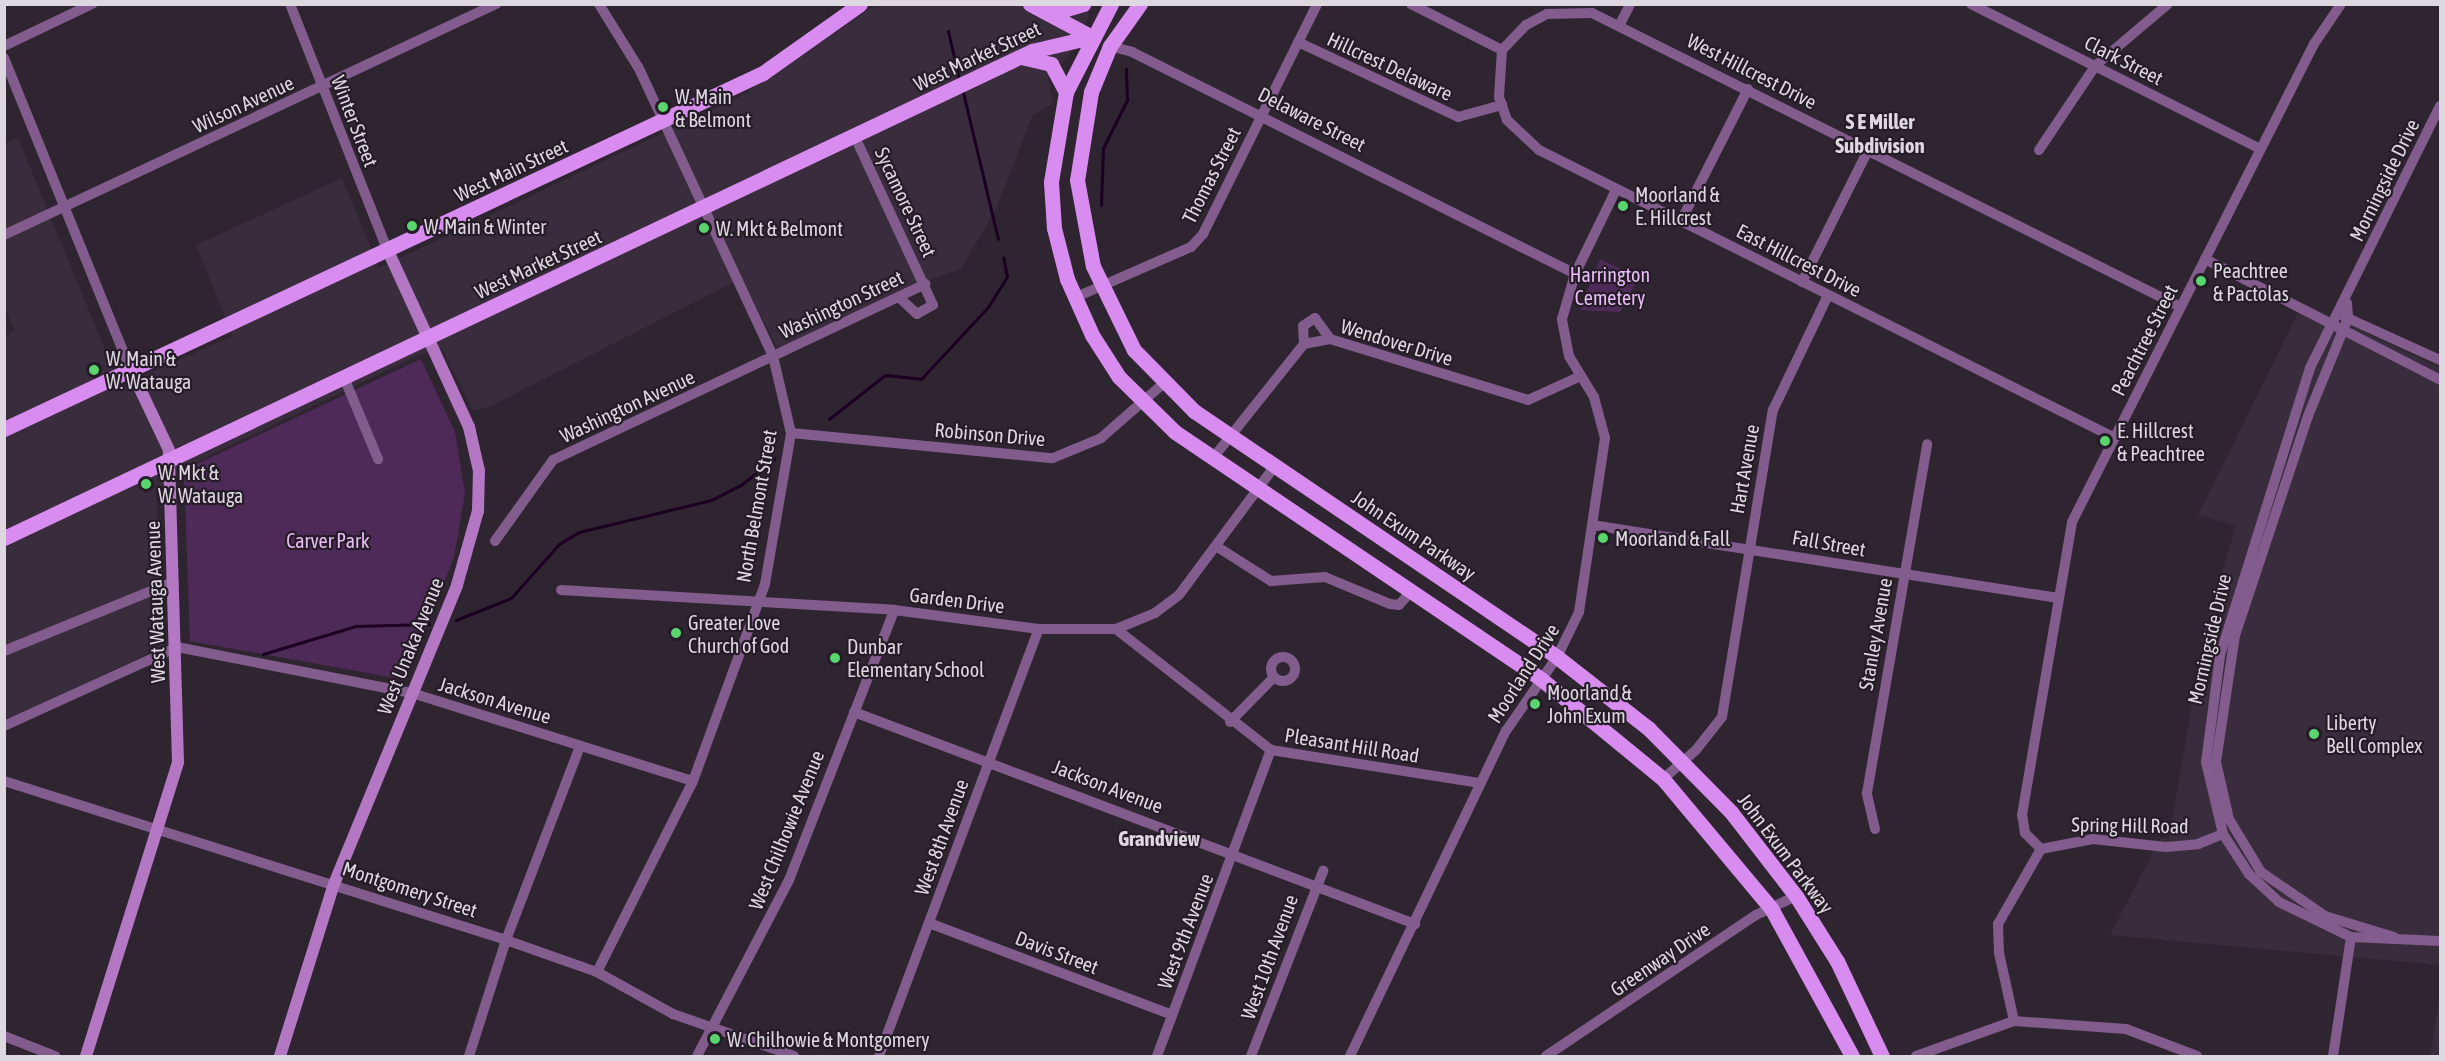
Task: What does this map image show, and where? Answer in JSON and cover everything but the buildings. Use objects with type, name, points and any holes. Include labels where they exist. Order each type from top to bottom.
[{"type":"main road","name":"West Main Street","points":[[4,429],[661,123],[763,73],[860,4]]},
{"type":"main road","name":"Delaware Street","points":[[1030,4],[1048,10],[1110,46]]},
{"type":"main road","points":[[1052,43],[1060,29],[1048,10],[1066,9],[1083,4]]},
{"type":"main road","points":[[1111,4],[1091,37],[1066,92],[1051,182],[1054,228],[1074,297],[1103,354],[1142,403],[1213,458],[1541,679],[1663,779],[1771,908],[1852,1056]]},
{"type":"main road","name":"John Exum Parkway","points":[[1140,4],[1110,46],[1091,92],[1078,171],[1077,198],[1100,287],[1119,326],[1162,384],[1229,436],[1557,657],[1684,762],[1731,812],[1796,896],[1837,961],[1882,1056]]},
{"type":"main road","name":"West Market Street","points":[[4,538],[171,464],[1021,57],[1052,43],[1091,37]]},
{"type":"main road","points":[[1021,57],[1055,68],[1066,92]]},
{"type":"main road","name":"West Unaka Avenue","points":[[280,1056],[334,884],[457,585],[478,511],[479,471],[469,427],[388,251]]},
{"type":"main road","name":"West Watauga Avenue","points":[[86,1056],[178,762],[171,464],[169,450],[131,370]]},
{"type":"street","points":[[4,46],[92,4]]},
{"type":"street","name":"Winter Street","points":[[290,4],[388,251]]},
{"type":"street","name":"Wilson Avenue","points":[[4,235],[496,4]]},
{"type":"street","name":"North Belmont Street","points":[[597,972],[693,781],[757,599],[765,584],[790,433],[773,356],[661,123],[638,68],[599,4]]},
{"type":"street","name":"Thomas Street","points":[[1074,297],[1191,247],[1261,117],[1317,4]]},
{"type":"street","points":[[1411,4],[1502,50]]},
{"type":"street","points":[[1620,24],[1630,4]]},
{"type":"street","name":"Clark Street","points":[[1971,4],[2260,149]]},
{"type":"street","points":[[2039,150],[2096,65],[2168,4]]},
{"type":"street","name":"Peachtree Street","points":[[2041,849],[2025,833],[2022,815],[2072,522],[2314,44],[2341,4]]},
{"type":"street","name":"West Hillcrest Drive","points":[[1502,50],[1526,25],[1547,14],[1592,13],[1620,24],[2181,307]]},
{"type":"street","name":"Hillcrest Delaware","points":[[1298,42],[1458,117],[1502,105]]},
{"type":"street","name":"Delaware Street","points":[[1110,46],[1261,117],[1575,274]]},
{"type":"street","name":"East Hillcrest Drive","points":[[1502,50],[1502,105],[1521,138],[1616,190],[2115,438]]},
{"type":"street","name":"West Watauga Avenue","points":[[4,58],[131,370]]},
{"type":"street","points":[[1681,221],[1748,89]]},
{"type":"street","name":"Morningside Drive","points":[[2352,931],[2279,902],[2250,874],[2223,834],[2206,762],[2215,678],[2242,574],[2310,368],[2336,313],[2347,303],[2440,106]]},
{"type":"street","name":"Sycamore Street","points":[[855,136],[933,305],[927,312],[917,314],[900,298]]},
{"type":"street","points":[[1802,282],[1868,150]]},
{"type":"street","name":"Moorland Drive","points":[[1350,1056],[1415,924],[1480,783],[1541,679],[1557,657],[1579,612],[1605,438],[1594,397],[1569,356],[1562,319],[1575,274],[1616,190]]},
{"type":"street","points":[[2205,259],[2320,313],[2336,313],[2440,360]]},
{"type":"street","name":"Washington Street","points":[[773,356],[900,298],[925,284]]},
{"type":"street","name":"Hart Avenue","points":[[1663,779],[1684,762],[1722,717],[1773,410],[1827,295]]},
{"type":"street","name":"Morningside Drive","points":[[2347,303],[2348,318],[2341,332],[2235,635],[2216,762],[2229,819],[2261,872],[2302,904],[2352,931]]},
{"type":"street","points":[[2320,313],[2330,326],[2440,380]]},
{"type":"street","points":[[1213,458],[1304,344],[1303,326],[1315,318],[1330,339]]},
{"type":"street","name":"Wendover Drive","points":[[1304,344],[1330,339],[1528,400],[1581,376]]},
{"type":"street","name":"Washington Avenue","points":[[495,541],[553,460],[773,356]]},
{"type":"street","points":[[345,380],[378,459]]},
{"type":"street","name":"Robinson Drive","points":[[790,433],[1053,458],[1096,442],[1162,384]]},
{"type":"street","name":"Stanley Avenue","points":[[1875,829],[1867,793],[1927,444]]},
{"type":"street","name":"Garden Drive","points":[[561,590],[757,599],[894,610],[1039,629],[1116,629],[1155,613],[1179,595],[1219,548],[1257,488],[1274,467]]},
{"type":"street","name":"Fall Street","points":[[1592,525],[1749,547],[2058,598]]},
{"type":"street","points":[[1219,548],[1271,581],[1324,578],[1390,604],[1399,604],[1411,591]]},
{"type":"street","points":[[4,651],[173,582]]},
{"type":"street","name":"West Chilhowie Avenue","points":[[698,1056],[789,880],[894,610]]},
{"type":"street","name":"West 8th Avenue","points":[[879,1056],[1039,629]]},
{"type":"street","name":"Pleasant Hill Road","points":[[1116,629],[1230,722],[1271,750],[1480,783]]},
{"type":"street","points":[[4,726],[177,647]]},
{"type":"street","name":"Jackson Avenue","points":[[177,647],[412,693],[693,781]]},
{"type":"street","points":[[1230,722],[1274,677]]},
{"type":"street","name":"Jackson Avenue","points":[[854,712],[988,760],[1415,924]]},
{"type":"street","points":[[469,1056],[506,940],[580,746]]},
{"type":"street","name":"West 9th Avenue","points":[[1157,1056],[1271,750]]},
{"type":"street","name":"Montgomery Street","points":[[4,781],[157,827],[506,940],[597,972],[647,1002],[794,1056]]},
{"type":"street","name":"Spring Hill Road","points":[[2041,849],[2093,839],[2166,847],[2199,844],[2223,834]]},
{"type":"street","points":[[2014,1021],[1999,953],[1998,924],[2041,849]]},
{"type":"street","name":"West 10th Avenue","points":[[1251,1056],[1323,872]]},
{"type":"street","name":"Greenway Drive","points":[[1546,1056],[1771,908],[1796,896]]},
{"type":"street","name":"Davis Street","points":[[929,923],[1172,1015]]},
{"type":"street","points":[[2333,1056],[2352,931],[2440,941]]},
{"type":"street","points":[[1916,1056],[2014,1021],[2126,1029],[2197,1056]]},
{"type":"street","points":[[4,1036],[55,1056]]},
{"type":"shaded area","points":[[876,5],[1088,5],[1088,18],[1071,52],[1048,79],[1053,103],[1032,116],[997,207],[961,269],[910,286],[783,346],[776,346],[742,278],[489,407],[473,410],[442,349],[419,355],[186,467],[156,490],[162,647],[5,721],[4,336],[15,331],[5,308],[5,144],[18,138],[120,386],[233,336],[196,245],[342,178],[379,268],[745,94]]},
{"type":"shaded area","name":"Liberty Bell Complex","points":[[2303,303],[2440,368],[2440,965],[2110,935],[2160,839],[2169,839],[2205,628],[2236,526],[2198,515]]},
{"type":"shaded area","points":[[2440,997],[2440,1056],[2430,1056]]},
{"type":"green space","name":"Harrington Cemetery","points":[[1600,259],[1639,277],[1620,312],[1580,310]]},
{"type":"green space","name":"Carver Park","points":[[421,359],[455,432],[465,493],[454,557],[406,680],[190,641],[184,470]]},
{"type":"waterway","points":[[948,31],[959,79]]},
{"type":"waterway","points":[[1101,205],[1103,148],[1127,100],[1126,69]]},
{"type":"waterway","points":[[962,88],[998,239]]},
{"type":"waterway","points":[[829,419],[885,375],[921,379],[988,307],[1007,277],[1003,257]]},
{"type":"waterway","points":[[456,620],[511,598],[559,544],[579,532],[711,500],[741,485],[775,458]]},
{"type":"waterway","points":[[263,654],[356,626],[429,624]]},
{"type":"place","name":"W. Main & Belmont","points":[[663,107]]},
{"type":"place","name":"Moorland & E. Hillcrest","points":[[1623,206]]},
{"type":"place","name":"W. Main & Winter","points":[[412,226]]},
{"type":"place","name":"W. Mkt & Belmont","points":[[704,228]]},
{"type":"place","name":"Peachtree & Pactolas","points":[[2201,281]]},
{"type":"place","name":"W. Main & W. Watauga","points":[[94,370]]},
{"type":"place","name":"E. Hillcrest & Peachtree","points":[[2105,441]]},
{"type":"place","name":"W. Mkt & W. Watauga","points":[[146,484]]},
{"type":"place","name":"Moorland & Fall","points":[[1603,538]]},
{"type":"place","name":"Greater Love Church of God","points":[[676,633]]},
{"type":"place","name":"Dunbar Elementary School","points":[[835,658]]},
{"type":"place","name":"Moorland & John Exum","points":[[1535,704]]},
{"type":"place","name":"Liberty Bell Complex","points":[[2314,734]]},
{"type":"place","name":"W. Chilhowie & Montgomery","points":[[715,1039]]},
{"type":"district","name":"S E Miller Subdivision","points":[[1880,133]]},
{"type":"district","name":"Grandview","points":[[1159,838]]}]
